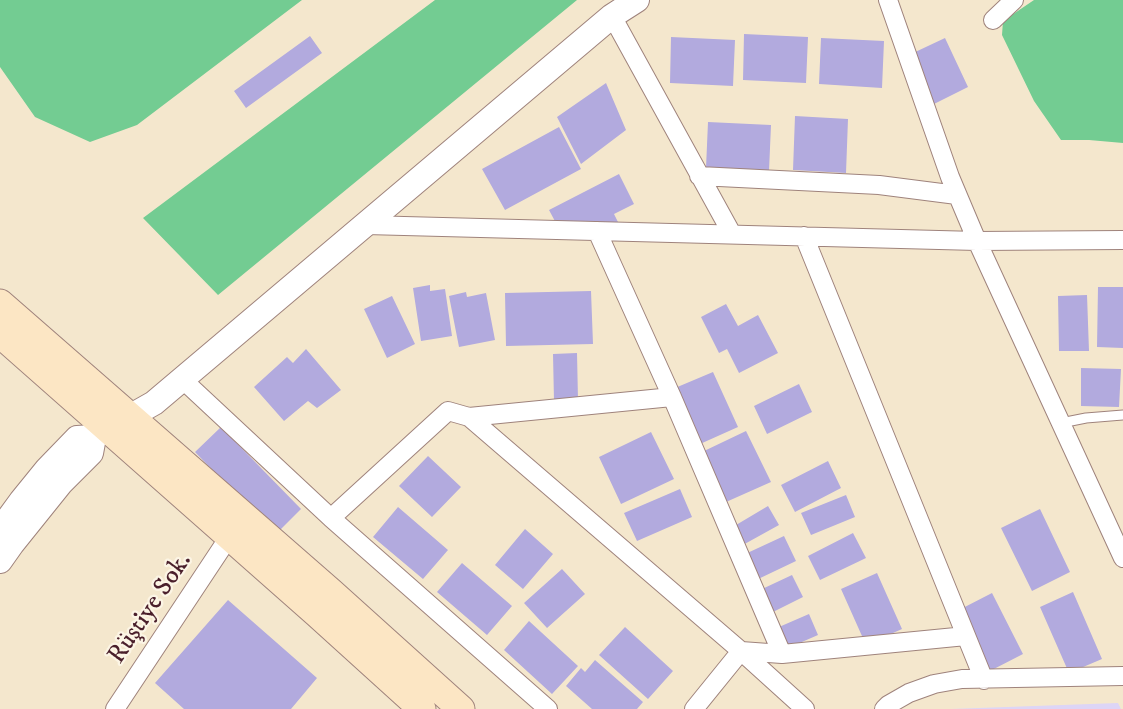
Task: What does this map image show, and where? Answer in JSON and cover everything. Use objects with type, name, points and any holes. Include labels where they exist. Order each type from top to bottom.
[{"type":"main road","points":[[0,303],[111,428],[331,592],[461,709]]},
{"type":"main road","points":[[0,334],[111,428],[422,709]]},
{"type":"street","points":[[0,530],[41,477],[76,438],[111,428],[154,403],[612,16],[637,0]]},
{"type":"street","points":[[888,0],[957,195],[1123,558]]},
{"type":"street","points":[[993,20],[1014,0]]},
{"type":"street","points":[[612,16],[732,234]]},
{"type":"street","points":[[699,176],[879,185],[957,195]]},
{"type":"street","points":[[366,225],[977,241],[1123,240]]},
{"type":"street","points":[[597,231],[672,397],[782,654]]},
{"type":"street","points":[[804,236],[984,680]]},
{"type":"street","points":[[182,379],[331,518],[549,709]]},
{"type":"street","points":[[331,518],[448,411],[470,417],[672,397]]},
{"type":"street","points":[[470,417],[805,709]]},
{"type":"street","points":[[0,561],[49,497],[91,453],[111,428]]},
{"type":"street","name":"Rüştiye Sok.","points":[[115,709],[230,537]]},
{"type":"street","points":[[741,651],[782,654],[966,636]]},
{"type":"street","points":[[694,709],[741,651]]},
{"type":"street","points":[[884,709],[909,693],[934,684],[962,679],[1123,676]]},
{"type":"lane","points":[[1061,423],[1123,415]]},
{"type":"shaded area","points":[[1118,703],[1121,709],[951,709]]},
{"type":"green space","points":[[0,0],[302,0],[137,125],[90,142],[35,117],[0,67]]},
{"type":"green space","points":[[435,0],[577,0],[218,295],[143,218]]},
{"type":"green space","points":[[1034,0],[1123,0],[1123,143],[1061,140],[1034,101],[1002,35],[1003,21]]},
{"type":"building","points":[[744,34],[808,37],[806,83],[743,80]]},
{"type":"building","points":[[310,36],[322,53],[246,108],[234,91]]},
{"type":"building","points":[[671,37],[735,40],[733,86],[670,83]]},
{"type":"building","points":[[821,38],[884,41],[882,88],[819,84]]},
{"type":"building","points":[[945,38],[968,87],[934,104],[911,54]]},
{"type":"building","points":[[606,83],[626,130],[581,164],[557,117]]},
{"type":"building","points":[[795,116],[848,119],[846,173],[793,170]]},
{"type":"building","points":[[708,122],[771,125],[769,171],[706,168]]},
{"type":"building","points":[[559,127],[581,169],[505,210],[482,169]]},
{"type":"building","points":[[619,174],[634,204],[614,214],[621,228],[557,225],[549,210]]},
{"type":"building","points":[[430,285],[430,291],[445,289],[452,336],[421,341],[413,288]]},
{"type":"building","points":[[1098,287],[1123,287],[1123,348],[1097,347]]},
{"type":"building","points":[[591,291],[593,344],[506,346],[505,293]]},
{"type":"building","points":[[466,292],[467,297],[486,293],[495,340],[459,347],[449,296]]},
{"type":"building","points":[[1087,295],[1089,351],[1059,351],[1058,296]]},
{"type":"building","points":[[392,296],[415,344],[387,358],[364,309]]},
{"type":"building","points":[[726,304],[738,326],[758,315],[778,353],[739,373],[727,349],[719,353],[701,317]]},
{"type":"building","points":[[306,349],[341,390],[317,408],[308,401],[284,421],[254,387],[287,357],[293,363]]},
{"type":"building","points":[[577,353],[578,400],[554,401],[553,354]]},
{"type":"building","points":[[1081,368],[1121,369],[1119,407],[1081,406]]},
{"type":"building","points":[[713,372],[738,427],[700,444],[675,388]]},
{"type":"building","points":[[799,384],[812,412],[767,434],[754,406]]},
{"type":"building","points":[[221,427],[301,509],[275,535],[195,452]]},
{"type":"building","points":[[746,431],[771,482],[726,502],[702,452]]},
{"type":"building","points":[[651,432],[674,479],[621,504],[599,457]]},
{"type":"building","points":[[428,456],[461,487],[432,517],[399,486]]},
{"type":"building","points":[[828,461],[841,488],[795,512],[781,485]]},
{"type":"building","points":[[680,489],[692,517],[637,541],[624,513]]},
{"type":"building","points":[[846,495],[855,517],[811,535],[801,513]]},
{"type":"building","points":[[768,506],[779,525],[741,546],[731,528]]},
{"type":"building","points":[[398,507],[448,550],[423,579],[373,537]]},
{"type":"building","points":[[1040,509],[1070,572],[1032,591],[1001,528]]},
{"type":"building","points":[[525,529],[553,554],[523,589],[495,565]]},
{"type":"building","points":[[853,533],[866,558],[820,580],[808,556]]},
{"type":"building","points":[[784,536],[796,561],[754,581],[743,555]]},
{"type":"building","points":[[462,563],[512,606],[487,635],[437,592]]},
{"type":"building","points":[[562,569],[585,594],[547,628],[524,603]]},
{"type":"building","points":[[877,573],[902,629],[866,645],[841,589]]},
{"type":"building","points":[[792,575],[803,597],[771,613],[760,590]]},
{"type":"building","points":[[1073,592],[1102,659],[1069,673],[1040,607]]},
{"type":"building","points":[[992,593],[1023,654],[988,672],[957,611]]},
{"type":"building","points":[[228,600],[317,678],[291,709],[184,709],[155,683]]},
{"type":"building","points":[[809,614],[818,635],[788,648],[779,627]]},
{"type":"building","points":[[529,621],[578,666],[552,694],[504,650]]},
{"type":"building","points":[[625,627],[673,671],[648,699],[599,655]]},
{"type":"building","points":[[595,660],[643,702],[637,709],[592,709],[566,686],[581,668],[585,672]]}]
